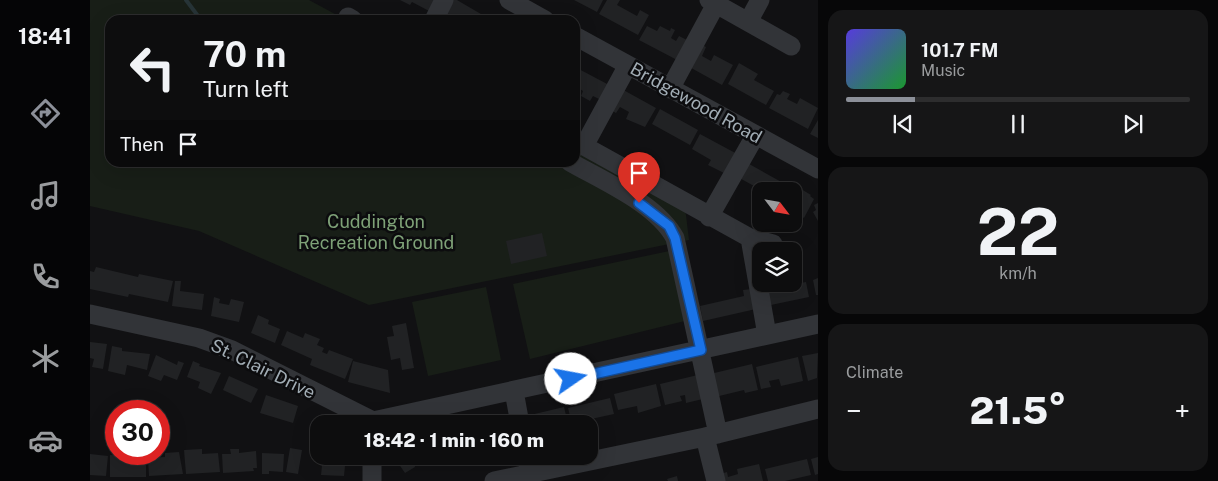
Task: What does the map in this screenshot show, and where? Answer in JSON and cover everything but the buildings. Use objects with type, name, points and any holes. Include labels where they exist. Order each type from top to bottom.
[{"type":"street","points":[[436,15],[444,0]]},
{"type":"street","points":[[509,0],[536,15]]},
{"type":"street","points":[[748,22],[760,0]]},
{"type":"street","points":[[670,89],[712,2],[791,46]]},
{"type":"street","name":"Bridgewood Road","points":[[580,39],[818,169]]},
{"type":"street","points":[[580,141],[628,65]]},
{"type":"street","points":[[709,217],[755,136]]},
{"type":"street","points":[[580,144],[709,217],[750,238],[765,242]]},
{"type":"street","points":[[579,167],[654,212],[669,226],[675,238],[701,350],[716,481]]},
{"type":"street","points":[[750,238],[767,335]]},
{"type":"street","name":"St. Clair Drive","points":[[90,314],[199,338],[232,350],[357,415]]},
{"type":"street","points":[[408,415],[818,324]]},
{"type":"street","points":[[514,391],[518,415]]},
{"type":"street","points":[[494,481],[524,472],[711,436],[818,409]]},
{"type":"street","points":[[372,465],[372,481]]},
{"type":"green space","name":"Cuddington Recreation Ground","points":[[90,0],[309,0],[337,15],[105,15],[105,167],[580,167],[580,150],[685,207],[689,240],[369,305],[199,231],[90,206]]},
{"type":"green space","points":[[674,250],[689,320],[530,359],[513,284]]},
{"type":"green space","points":[[486,287],[501,360],[428,376],[412,302]]},
{"type":"waterway","points":[[186,0],[197,15]]},
{"type":"route","points":[[571,379],[701,350],[675,238],[669,226],[654,212],[639,203]]}]
